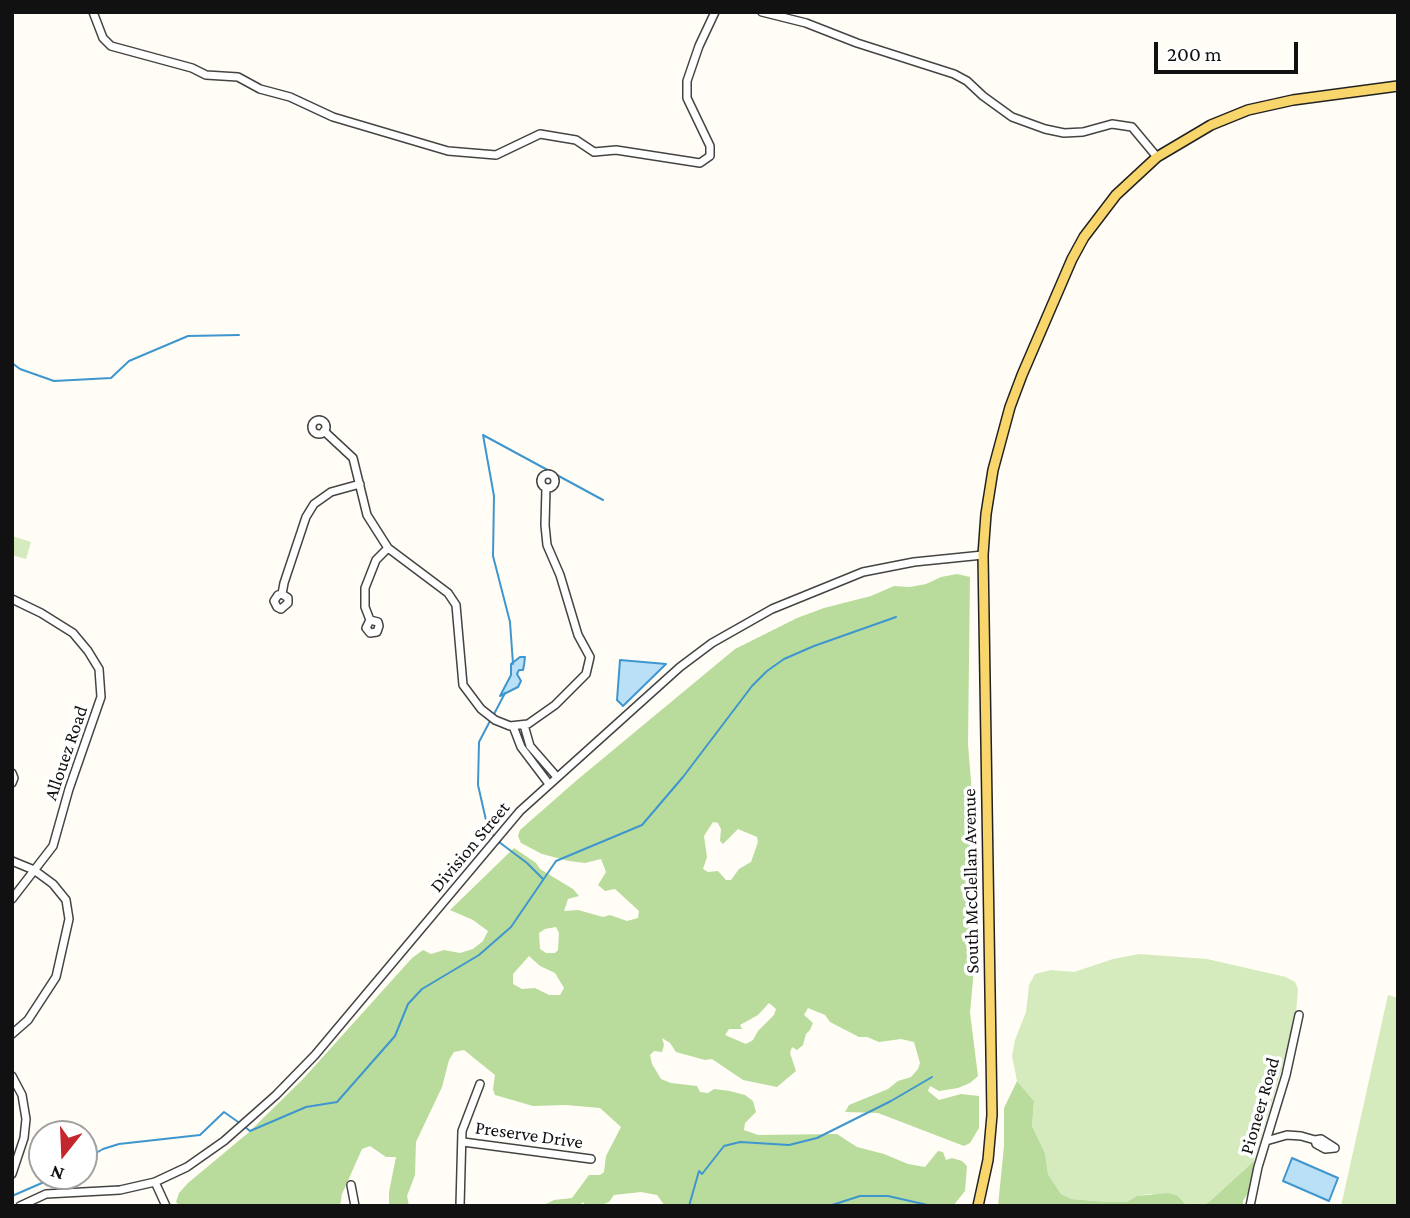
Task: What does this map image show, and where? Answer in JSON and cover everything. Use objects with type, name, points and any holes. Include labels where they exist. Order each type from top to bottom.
[{"type":"main road","name":"South McClellan Avenue","points":[[978,1206],[988,1160],[992,1115],[983,555],[989,495],[1001,439],[1022,375],[1072,259],[1099,215],[1130,180],[1157,157],[1211,125],[1248,110],[1293,100],[1398,86]]},
{"type":"street","points":[[93,12],[103,38],[111,46],[192,68],[206,75],[237,77],[260,89],[290,97],[333,117],[448,151],[496,155],[540,134],[576,140],[594,152],[616,150],[700,163],[710,156],[710,146],[687,98],[687,81],[695,55],[715,12]]},
{"type":"street","points":[[762,12],[806,23],[857,43],[954,74],[967,81],[1012,117],[1054,132],[1083,132],[1096,127],[1120,124],[1132,127],[1157,157]]},
{"type":"street","points":[[324,431],[353,458],[367,515],[388,548],[448,593],[456,606],[463,685],[481,709],[495,720],[513,726],[524,725],[555,705],[586,674],[590,657],[578,635],[560,575],[547,545],[547,488]]},
{"type":"street","points":[[282,594],[306,517],[314,504],[331,492],[360,484]]},
{"type":"street","points":[[370,621],[365,607],[365,588],[376,560],[388,548]]},
{"type":"street","name":"Division Street","points":[[20,1206],[30,1204],[46,1194],[120,1190],[155,1182],[202,1158],[276,1095],[326,1043],[520,811],[680,667],[712,643],[750,620],[863,572],[914,562],[983,555]]},
{"type":"street","name":"Allouez Road","points":[[12,599],[73,633],[99,669],[101,682],[101,697],[52,846],[12,899]]},
{"type":"street","points":[[524,725],[525,735],[535,753],[557,777]]},
{"type":"street","points":[[513,726],[521,747],[549,784]]},
{"type":"street","points":[[12,773],[12,783]]},
{"type":"street","points":[[12,861],[34,870],[61,892],[66,900],[69,919],[56,976],[28,1020],[12,1034]]},
{"type":"street","name":"Pioneer Road","points":[[1250,1206],[1286,1075],[1299,1015]]},
{"type":"street","points":[[12,1076],[25,1103],[26,1119],[22,1147],[12,1174]]},
{"type":"street","points":[[460,1206],[462,1132],[480,1084]]},
{"type":"street","points":[[1266,1141],[1287,1135],[1315,1140]]},
{"type":"street","name":"Preserve Drive","points":[[463,1142],[591,1159]]},
{"type":"street","points":[[155,1182],[166,1206]]},
{"type":"street","points":[[351,1185],[355,1206]]},
{"type":"green space","points":[[12,536],[31,542],[26,559],[12,555]]},
{"type":"green space","points":[[957,574],[970,577],[968,744],[972,794],[970,813],[973,828],[969,851],[972,896],[970,931],[975,957],[970,1013],[978,1076],[958,1088],[939,1091],[930,1086],[928,1091],[939,1100],[961,1094],[979,1096],[979,1128],[970,1143],[964,1146],[878,1113],[845,1112],[849,1105],[911,1077],[920,1063],[914,1042],[901,1039],[879,1042],[859,1037],[830,1022],[825,1015],[808,1008],[804,1015],[813,1023],[803,1045],[797,1050],[792,1047],[790,1053],[796,1071],[777,1087],[743,1080],[712,1059],[705,1060],[676,1052],[670,1043],[662,1038],[662,1052],[654,1051],[650,1055],[661,1079],[697,1086],[700,1092],[708,1093],[714,1089],[745,1095],[753,1101],[756,1112],[745,1123],[744,1130],[758,1135],[837,1134],[857,1147],[908,1164],[925,1167],[938,1151],[943,1152],[946,1160],[952,1158],[962,1161],[967,1166],[965,1191],[953,1206],[665,1206],[657,1195],[641,1192],[614,1195],[609,1202],[599,1206],[586,1206],[583,1202],[579,1206],[542,1206],[554,1200],[572,1198],[589,1175],[600,1175],[604,1172],[606,1156],[621,1127],[600,1108],[533,1106],[495,1095],[495,1075],[464,1050],[454,1052],[449,1060],[442,1087],[416,1142],[415,1175],[407,1196],[409,1206],[389,1206],[396,1157],[386,1157],[370,1146],[362,1149],[342,1194],[340,1206],[180,1206],[176,1202],[179,1193],[188,1183],[248,1133],[303,1079],[412,958],[423,950],[431,954],[444,950],[460,953],[473,949],[483,941],[488,931],[473,920],[450,910],[514,848],[579,896],[568,899],[564,911],[578,910],[603,917],[610,915],[627,921],[638,918],[639,911],[615,889],[605,891],[598,885],[606,872],[601,859],[585,863],[542,854],[521,843],[518,836],[520,830],[735,649],[797,618],[824,608],[871,596],[894,586],[926,584]],"holes":[[[713,822],[718,823],[721,829],[720,841],[723,844],[738,829],[757,837],[758,842],[751,862],[739,869],[731,880],[726,880],[718,871],[708,872],[703,869],[707,857],[704,836]],[[556,927],[559,933],[558,950],[555,953],[546,953],[540,949],[539,933]],[[529,956],[540,966],[555,973],[564,988],[560,995],[549,995],[535,988],[522,989],[513,984],[513,974]],[[769,1003],[776,1009],[753,1040],[746,1044],[725,1035],[729,1029],[742,1029],[740,1025],[758,1015]]]},
{"type":"green space","points":[[1139,954],[1207,959],[1286,977],[1295,982],[1298,989],[1295,1025],[1254,1161],[1202,1206],[1187,1206],[1178,1196],[1150,1194],[1137,1196],[1126,1202],[1107,1202],[1072,1199],[1061,1194],[1048,1174],[1045,1153],[1032,1126],[1034,1101],[1017,1081],[1012,1056],[1026,1012],[1029,985],[1035,974],[1051,970],[1074,972],[1113,959]]},
{"type":"green space","points":[[1388,995],[1398,998],[1398,1206],[1341,1206]]},
{"type":"green space","points":[[1017,1081],[1034,1101],[1032,1126],[1045,1153],[1048,1174],[1061,1194],[1072,1199],[1126,1202],[1137,1196],[1168,1193],[1178,1196],[1187,1206],[998,1206],[1004,1146],[1004,1108]]},
{"type":"green space","points":[[1254,1161],[1252,1179],[1243,1206],[1202,1206],[1209,1202]]},
{"type":"water","points":[[520,657],[525,657],[523,670],[519,670],[517,674],[521,681],[518,687],[500,696],[511,675],[511,664]]},
{"type":"water","points":[[620,660],[666,664],[623,706],[617,700]]},
{"type":"water","points":[[1292,1158],[1338,1178],[1329,1201],[1283,1181]]},
{"type":"waterway","points":[[12,363],[20,369],[54,381],[111,378],[129,361],[188,336],[239,335]]},
{"type":"waterway","points":[[513,664],[510,622],[493,556],[494,496],[483,435],[603,500]]},
{"type":"waterway","points":[[245,1127],[250,1131],[306,1107],[337,1102],[395,1036],[408,1004],[422,989],[479,955],[511,927],[556,861],[642,825],[683,777],[752,686],[767,671],[784,659],[814,646],[896,617]]},
{"type":"waterway","points":[[493,716],[505,693]]},
{"type":"waterway","points":[[490,721],[479,742],[478,785],[488,829],[496,838]]},
{"type":"waterway","points":[[499,842],[543,879]]},
{"type":"waterway","points":[[689,1206],[699,1171],[702,1174],[724,1146],[740,1142],[789,1145],[817,1138],[932,1077]]},
{"type":"waterway","points":[[98,1152],[119,1144],[200,1135],[224,1112],[241,1124]]},
{"type":"waterway","points":[[12,1196],[28,1189]]},
{"type":"waterway","points":[[829,1206],[860,1196],[888,1196],[932,1206]]}]
